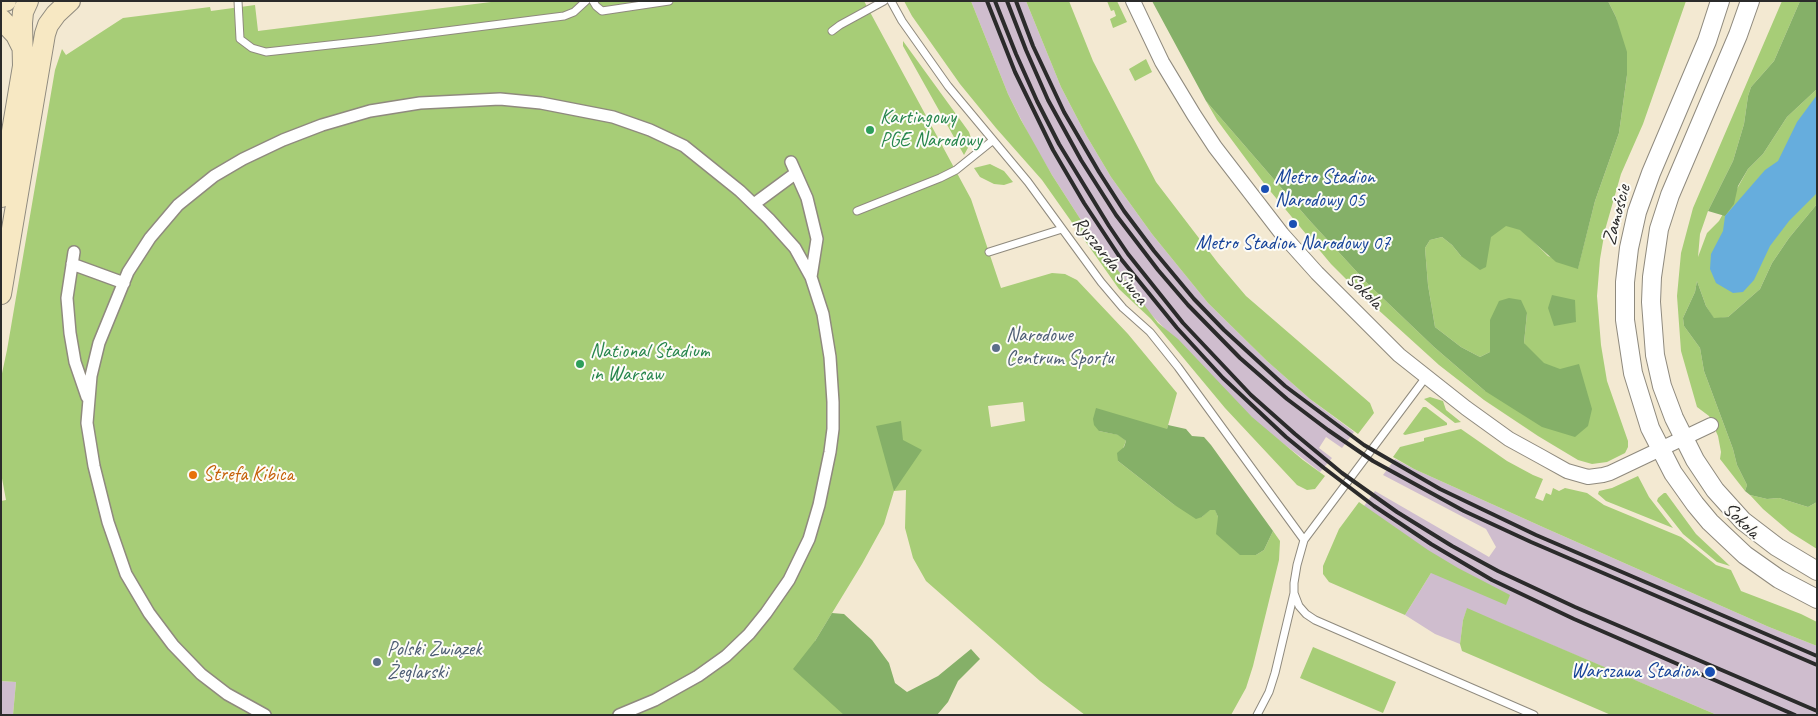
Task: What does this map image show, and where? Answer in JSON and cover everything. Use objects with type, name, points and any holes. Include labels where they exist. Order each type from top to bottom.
[{"type":"main road","points":[[1,2],[6,1]]},
{"type":"main road","points":[[1,196],[23,66],[23,12],[28,1]]},
{"type":"main road","points":[[39,1],[45,34]]},
{"type":"main road","points":[[1,294],[45,34],[48,25],[56,14],[70,1]]},
{"type":"main road","points":[[1,19],[16,35],[22,49]]},
{"type":"street","name":"Sokola","points":[[1133,1],[1162,62],[1194,115],[1253,198],[1282,234],[1336,294],[1399,355],[1509,439],[1567,471],[1581,476],[1604,475],[1683,438],[1715,490],[1743,521],[1790,556],[1817,571]]},
{"type":"street","name":"Zamoście","points":[[1660,449],[1647,420],[1633,373],[1625,320],[1624,282],[1637,212],[1702,54],[1720,1]]},
{"type":"street","points":[[1711,425],[1683,438],[1671,410],[1655,355],[1652,302],[1654,256],[1659,229],[1670,195],[1738,35],[1750,1]]},
{"type":"street","points":[[265,715],[227,694],[201,674],[179,651],[149,613],[126,574],[108,522],[94,466],[87,423],[91,376],[98,343],[124,283],[150,238],[178,205],[214,176],[243,159],[283,140],[370,111],[420,103],[500,99],[541,103],[613,117],[650,130],[684,146],[754,204],[795,248],[811,277],[823,314],[830,357],[833,429],[819,504],[808,539],[789,580],[749,634],[726,656],[698,676],[663,695],[619,715]]},
{"type":"street","points":[[791,162],[809,206],[817,239],[811,277]]},
{"type":"street","points":[[754,204],[796,173]]},
{"type":"street","points":[[74,252],[67,298],[70,333],[76,362],[89,403]]},
{"type":"street","points":[[72,264],[124,283]]},
{"type":"street","name":"Sokola","points":[[1660,449],[1673,473],[1695,504],[1727,539],[1771,574],[1817,599]]},
{"type":"lane","points":[[238,1],[240,38],[252,48],[266,52],[564,16],[574,12],[586,1]]},
{"type":"lane","points":[[594,1],[596,6],[602,11],[669,1]]},
{"type":"lane","points":[[832,31],[884,1]]},
{"type":"lane","name":"Ryszarda Siwca","points":[[891,1],[902,21],[948,86],[1028,182],[1101,282],[1123,308],[1150,332],[1178,367],[1304,540]]},
{"type":"lane","points":[[856,211],[956,170],[992,141]]},
{"type":"lane","points":[[989,252],[1062,229]]},
{"type":"lane","points":[[1257,715],[1269,692],[1294,594],[1295,574],[1304,540],[1426,377]]},
{"type":"lane","points":[[1294,594],[1299,606],[1315,620],[1534,715]]},
{"type":"shaded area","points":[[971,1],[1026,1],[1061,87],[1086,135],[1111,177],[1152,234],[1208,303],[1267,361],[1310,399],[1354,432],[1342,448],[1326,437],[1319,448],[1332,458],[1320,472],[1245,414],[1147,310],[1088,231],[1032,141],[1008,94]]},
{"type":"shaded area","points":[[1395,459],[1545,528],[1769,627],[1817,646],[1817,715],[1717,715],[1467,609],[1463,620],[1460,644],[1435,634],[1405,615],[1431,573],[1364,506],[1375,491],[1489,557],[1496,547],[1486,529],[1383,475]]},
{"type":"shaded area","points":[[1,681],[16,682],[13,715],[1,715]]},
{"type":"green space","name":"National Stadium in Warsaw","points":[[499,1],[864,1],[971,199],[1001,288],[1052,273],[1065,274],[1077,280],[1128,334],[1177,393],[1167,429],[1099,431],[1119,435],[1126,441],[1118,461],[1173,504],[1202,517],[1210,509],[1215,509],[1218,517],[1256,555],[1264,550],[1273,531],[1280,541],[1279,560],[1253,666],[1246,688],[1231,715],[1085,715],[1040,681],[926,581],[913,558],[905,528],[906,490],[894,491],[884,524],[815,641],[896,715],[13,715],[16,682],[1,681],[1,501],[6,500],[1,473],[1,378],[55,70],[62,49],[66,55],[123,18],[210,7],[211,11],[255,5],[258,31]],"holes":[[[1023,402],[1025,421],[991,427],[988,406]]]},
{"type":"green space","points":[[904,1],[971,1],[1008,94],[1021,120],[1052,175],[1088,231],[1158,323],[1178,339],[1252,417],[1325,476],[1315,489],[1307,490],[1297,485],[1225,408],[1151,319],[1119,289],[1042,180],[960,84],[912,16]]},
{"type":"green space","points":[[1026,1],[1069,1],[1093,61],[1156,182],[1218,263],[1246,296],[1370,403],[1374,413],[1358,434],[1310,399],[1267,361],[1208,303],[1152,234],[1111,177],[1086,135],[1061,87]]},
{"type":"green space","points":[[1107,1],[1117,1],[1127,22],[1113,28],[1110,19],[1116,16],[1114,10],[1111,11]]},
{"type":"green space","points":[[1152,1],[1608,1],[1616,17],[1627,52],[1627,75],[1619,133],[1595,201],[1578,269],[1556,262],[1520,230],[1506,226],[1491,237],[1486,267],[1480,270],[1461,256],[1442,237],[1430,240],[1425,248],[1428,285],[1435,327],[1461,347],[1480,357],[1490,352],[1490,320],[1499,301],[1509,298],[1521,300],[1527,313],[1524,343],[1544,363],[1560,369],[1579,364],[1592,409],[1588,426],[1575,437],[1542,427],[1485,391],[1434,347],[1368,284],[1310,221],[1206,101]]},
{"type":"green space","points":[[1608,1],[1686,1],[1643,124],[1621,174],[1605,230],[1597,296],[1601,345],[1607,381],[1628,441],[1628,447],[1625,453],[1607,462],[1592,464],[1578,460],[1484,400],[1439,365],[1363,296],[1331,264],[1266,186],[1217,120],[1206,101],[1310,221],[1368,284],[1434,347],[1485,391],[1532,367],[1524,343],[1527,313],[1490,320],[1490,352],[1480,357],[1461,347],[1435,327],[1428,285],[1425,248],[1430,240],[1442,237],[1461,256],[1482,255],[1514,173],[1530,238],[1548,256],[1578,268],[1595,201],[1619,133],[1627,75],[1616,17]]},
{"type":"green space","points":[[1782,1],[1800,1],[1774,61],[1751,87],[1744,124],[1733,161],[1708,211],[1700,234],[1698,257],[1707,233],[1719,221],[1748,169],[1763,154],[1787,117],[1817,89],[1817,204],[1789,238],[1772,263],[1760,289],[1728,317],[1714,319],[1706,306],[1697,281],[1695,292],[1683,318],[1684,326],[1700,348],[1704,371],[1733,449],[1737,465],[1747,485],[1745,491],[1720,459],[1721,452],[1718,436],[1709,416],[1697,407],[1681,351],[1677,296],[1681,253],[1693,208]]},
{"type":"green space","points":[[1800,1],[1817,1],[1817,89],[1787,117],[1763,154],[1748,169],[1738,186],[1734,204],[1725,216],[1708,211],[1733,161],[1744,124],[1751,87],[1774,61]]},
{"type":"green space","points":[[903,41],[969,132],[971,138],[964,155],[903,46]]},
{"type":"green space","points":[[1146,59],[1152,72],[1135,81],[1129,69]]},
{"type":"green space","points":[[990,164],[1004,171],[1013,182],[1004,185],[994,184],[980,177],[974,168]]},
{"type":"green space","points":[[1817,204],[1817,502],[1808,507],[1779,498],[1767,499],[1750,495],[1745,491],[1747,485],[1737,465],[1733,449],[1704,371],[1700,348],[1684,326],[1683,318],[1695,292],[1697,281],[1706,306],[1714,318],[1728,317],[1760,289],[1772,263],[1789,238]]},
{"type":"green space","points":[[1552,295],[1575,300],[1576,322],[1554,326],[1548,308]]},
{"type":"green space","points":[[1430,397],[1443,401],[1446,410],[1461,422],[1455,423],[1424,399]]},
{"type":"green space","points":[[1423,407],[1426,407],[1447,423],[1447,425],[1403,434]]},
{"type":"green space","points":[[1096,408],[1167,429],[1168,425],[1186,429],[1192,436],[1204,437],[1273,531],[1264,550],[1256,555],[1240,555],[1216,534],[1218,517],[1215,510],[1210,510],[1202,517],[1196,519],[1173,504],[1118,461],[1117,453],[1124,447],[1126,441],[1118,435],[1099,431],[1094,425],[1093,419]]},
{"type":"green space","points":[[901,421],[903,440],[922,450],[894,491],[876,426]]},
{"type":"green space","points":[[1461,429],[1507,461],[1543,479],[1535,498],[1543,501],[1546,493],[1551,495],[1553,488],[1559,491],[1565,488],[1587,493],[1604,505],[1681,537],[1716,565],[1731,570],[1741,591],[1817,622],[1817,646],[1769,627],[1545,528],[1414,469],[1393,457],[1400,447],[1424,441],[1424,438]]},
{"type":"green space","points":[[1638,476],[1649,497],[1673,528],[1606,501],[1598,494],[1599,491],[1612,488]]},
{"type":"green space","points":[[1666,493],[1696,534],[1730,566],[1717,562],[1683,534],[1657,501]]},
{"type":"green space","points":[[1750,495],[1767,499],[1779,498],[1808,507],[1817,502],[1817,549],[1790,532]]},
{"type":"green space","points":[[1359,502],[1428,550],[1510,595],[1506,605],[1431,573],[1405,615],[1329,582],[1323,574],[1323,566],[1339,529]]},
{"type":"green space","points":[[1467,608],[1717,715],[1611,715],[1462,651],[1460,644],[1463,620]]},
{"type":"green space","points":[[832,613],[844,614],[872,640],[889,663],[895,683],[907,692],[938,676],[971,649],[980,659],[958,681],[948,702],[937,715],[844,715],[793,669],[815,641]]},
{"type":"green space","points":[[1313,647],[1396,682],[1383,713],[1300,678]]},
{"type":"water","points":[[1817,95],[1817,193],[1789,221],[1770,246],[1754,280],[1743,292],[1733,293],[1716,283],[1710,269],[1711,254],[1723,231],[1725,216],[1765,170],[1778,161],[1797,122]]},
{"type":"railway","points":[[987,1],[1015,72],[1053,150],[1084,203],[1121,259],[1177,328],[1223,378],[1286,437],[1374,506],[1431,544],[1492,580],[1574,619],[1795,715]]},
{"type":"railway","points":[[995,1],[1037,101],[1059,144],[1128,254],[1183,323],[1251,395],[1295,434],[1342,473],[1397,512],[1452,546],[1498,571],[1575,607],[1817,711]]},
{"type":"railway","points":[[1007,1],[1048,100],[1081,160],[1116,215],[1158,270],[1188,305],[1240,358],[1287,399],[1373,461],[1464,511],[1531,542],[1817,665]]},
{"type":"railway","points":[[1016,1],[1033,46],[1064,112],[1124,211],[1194,299],[1224,330],[1285,386],[1364,445],[1440,489],[1536,535],[1817,656]]},
{"type":"place","name":"Kartingowy PGE Narodowy","points":[[870,130]]},
{"type":"place","name":"Metro Stadion Narodowy 05","points":[[1265,189]]},
{"type":"place","name":"Metro Stadion Narodowy 07","points":[[1293,224]]},
{"type":"place","name":"Narodowe Centrum Sportu","points":[[996,348]]},
{"type":"place","name":"National Stadium in Warsaw","points":[[580,364]]},
{"type":"place","name":"Strefa Kibica","points":[[193,475]]},
{"type":"place","name":"Polski Związek Żeglarski","points":[[377,662]]},
{"type":"place","name":"Warszawa Stadion","points":[[1710,672]]}]
